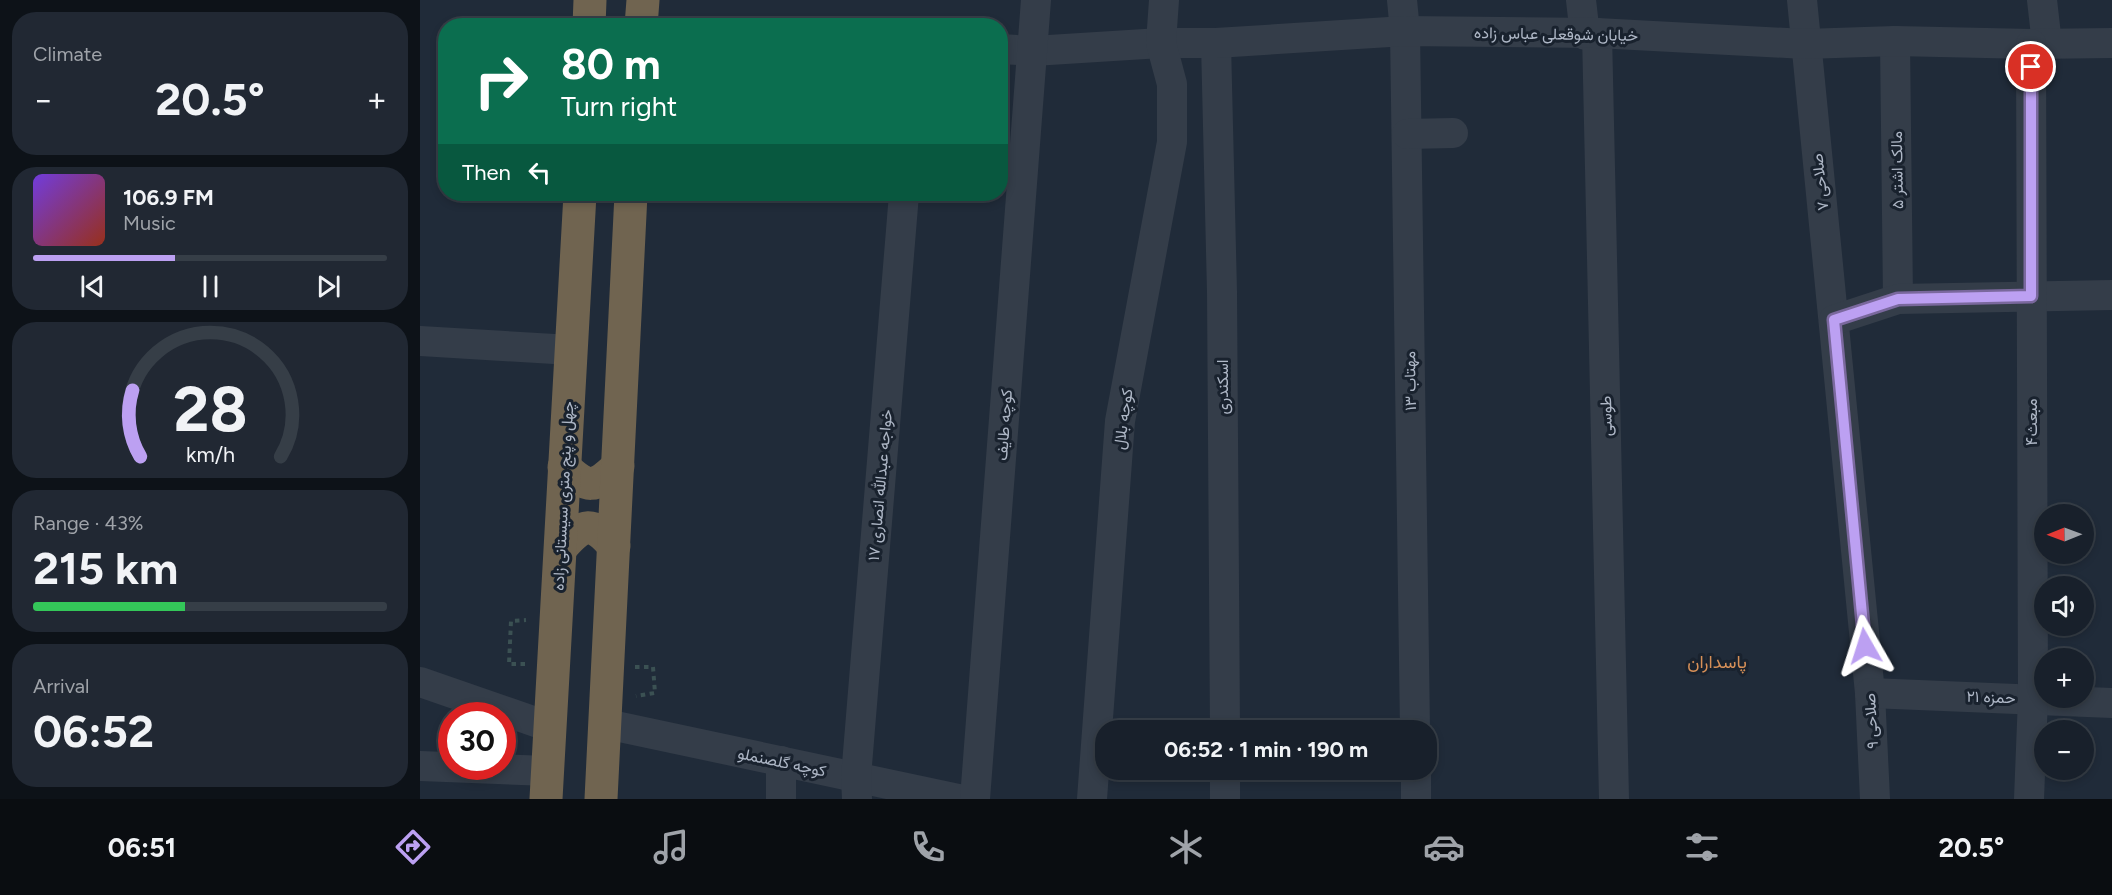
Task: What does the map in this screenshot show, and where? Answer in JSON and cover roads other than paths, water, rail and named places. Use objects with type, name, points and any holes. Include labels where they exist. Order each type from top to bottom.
[{"type":"highway","points":[[589,18],[590,0]]},
{"type":"highway","points":[[642,18],[643,0]]},
{"type":"highway","name":"چهل و پنج متری سیستانی زاده","points":[[547,785],[580,201]]},
{"type":"highway","points":[[601,799],[631,201]]},
{"type":"highway","points":[[564,467],[579,482],[591,485],[602,481],[618,466]]},
{"type":"highway","points":[[561,547],[577,529],[589,526],[601,531],[614,546]]},
{"type":"street","name":"کوچه طایف","points":[[975,799],[1036,0]]},
{"type":"street","name":"کوچه بلال","points":[[1092,799],[1120,421],[1172,142],[1172,84],[1161,43],[1164,0]]},
{"type":"street","name":"مهتاب ۱۳","points":[[1402,0],[1406,31],[1415,720]]},
{"type":"street","name":"طوسی","points":[[1581,0],[1591,34],[1614,799]]},
{"type":"street","name":"صلاحی ۷","points":[[1802,0],[1834,320]]},
{"type":"street","name":"مبعث۴","points":[[2029,799],[2033,699],[2031,296],[2042,0]]},
{"type":"street","name":"خیابان شوقعلی عباس زاده","points":[[1008,49],[1033,51],[1161,43],[1216,43],[1406,31],[1591,34],[1805,44],[1895,41],[2039,44],[2112,42]]},
{"type":"street","name":"مالک اشتر ۵","points":[[1895,41],[1898,299]]},
{"type":"street","name":"اسکندری","points":[[1216,43],[1222,292],[1225,720]]},
{"type":"street","points":[[1407,134],[1453,133]]},
{"type":"street","name":"خواجه عبدالله انصاری ۱۷","points":[[856,788],[903,201]]},
{"type":"street","points":[[1834,320],[1898,299],[2112,295]]},
{"type":"street","name":"صلاحی ۹","points":[[1834,320],[1870,693],[1875,799]]},
{"type":"street","points":[[420,341],[571,350]]},
{"type":"street","points":[[420,682],[550,727]]},
{"type":"street","name":"حمزه ۲۱","points":[[1870,693],[2112,703]]},
{"type":"street","name":"کوچه گلصنملو","points":[[606,724],[781,761],[856,788],[958,799]]},
{"type":"street","points":[[781,761],[781,799]]},
{"type":"street","points":[[420,766],[547,785]]},
{"type":"street","points":[[1225,780],[1225,799]]},
{"type":"street","points":[[1416,780],[1416,799]]},
{"type":"district","name":"پاسداران","points":[[1717,662]]}]
